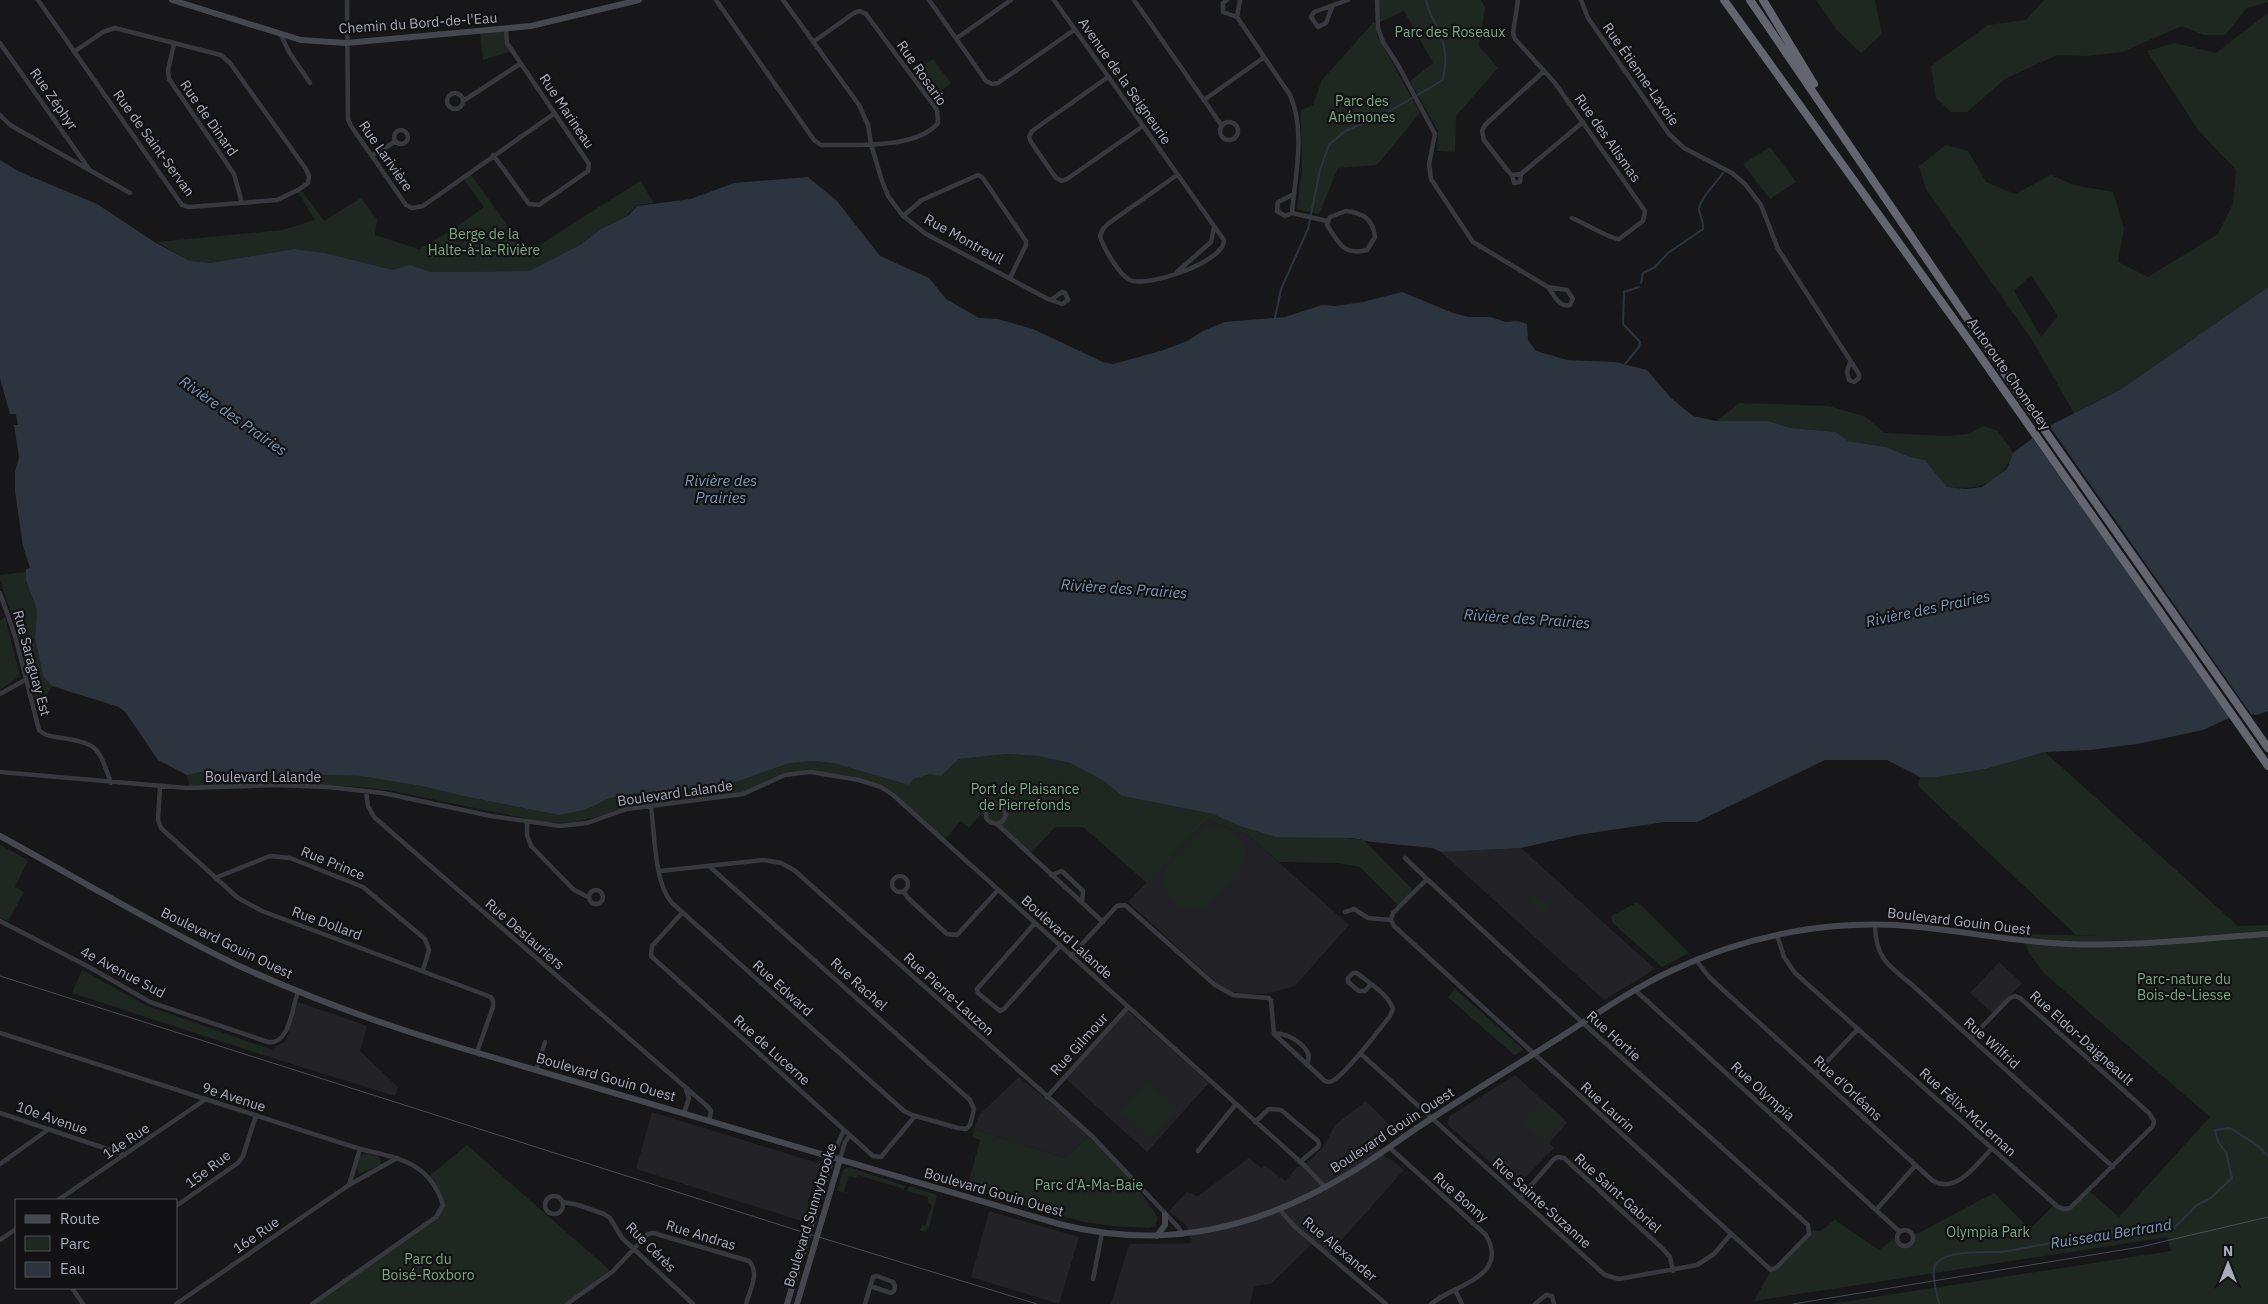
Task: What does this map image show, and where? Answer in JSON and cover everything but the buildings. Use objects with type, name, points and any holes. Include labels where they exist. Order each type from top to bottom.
[{"type":"highway","name":"Autoroute Chomedey","points":[[1724,0],[2015,404],[2268,766]]},
{"type":"highway","name":"Autoroute Chomedey","points":[[1750,0],[2023,398],[2268,748]]},
{"type":"highway","points":[[1763,0],[1852,148]]},
{"type":"main road","name":"Chemin du Bord-de-l'Eau","points":[[172,0],[280,35],[301,40],[346,43],[538,25],[639,0]]},
{"type":"main road","name":"Boulevard Gouin Ouest","points":[[0,836],[180,936],[298,992],[396,1028],[1059,1224],[1102,1233],[1157,1236],[1182,1235],[1237,1225],[1280,1210],[1326,1187],[1635,990],[1696,960],[1733,946],[1777,934],[1825,927],[1875,924],[1922,927],[2014,941],[2079,945],[2268,934]]},
{"type":"main road","name":"Boulevard Sunnybrooke","points":[[787,1304],[832,1157]]},
{"type":"main road","name":"Boulevard Sunnybrooke","points":[[797,1304],[840,1159]]},
{"type":"main road","points":[[1157,1236],[1165,1225],[1165,1215]]},
{"type":"street","name":"Rue de Saint-Servan","points":[[38,0],[74,52],[182,205],[190,208],[277,200],[308,183],[309,176],[306,169],[230,63],[221,55],[115,28],[103,32],[74,52]]},
{"type":"street","name":"Rue Larivière","points":[[347,0],[346,43],[348,119],[350,126],[406,205],[412,208],[423,206],[555,113]]},
{"type":"street","name":"Rue Rosario","points":[[716,0],[814,140],[820,145],[871,144],[911,139],[935,127],[938,123],[937,110],[866,14],[860,11],[854,13],[813,42]]},
{"type":"street","name":"Rue Montreuil","points":[[782,0],[859,105],[868,124],[871,144],[888,196],[903,216],[926,234],[1051,300]]},
{"type":"street","points":[[929,0],[986,81],[992,84],[998,83],[1074,30]]},
{"type":"street","points":[[957,38],[1011,0]]},
{"type":"street","name":"Avenue de la Seigneurie","points":[[1054,0],[1224,240],[1222,248],[1210,258],[1186,272],[1132,281],[1124,277],[1102,243],[1100,236],[1103,229],[1109,223],[1177,175]]},
{"type":"street","points":[[1134,0],[1222,126]]},
{"type":"street","points":[[1227,0],[1223,3],[1223,12],[1237,17],[1290,96],[1296,110],[1298,154],[1292,213]]},
{"type":"street","points":[[1237,17],[1240,0]]},
{"type":"street","points":[[1332,7],[1326,22],[1318,26],[1311,17],[1314,12],[1348,0]]},
{"type":"street","points":[[1377,0],[1380,33],[1435,134],[1429,164],[1431,179],[1473,242],[1548,287],[1567,290],[1571,293],[1573,299],[1570,305],[1561,305],[1548,287]]},
{"type":"street","name":"Rue des Alismas","points":[[1518,0],[1514,36],[1543,72],[1555,82],[1641,204],[1646,214],[1640,224],[1622,238],[1616,240],[1572,218]]},
{"type":"street","name":"Rue Étienne-Lavoie","points":[[1581,0],[1588,18],[1669,134],[1684,148],[1739,177],[1761,204],[1778,249],[1850,362]]},
{"type":"street","name":"Rue Marineau","points":[[493,155],[529,204],[539,205],[588,171],[589,164],[520,64],[508,44],[506,29]]},
{"type":"street","points":[[280,35],[310,83]]},
{"type":"street","name":"Rue Zéphyr","points":[[0,43],[90,169]]},
{"type":"street","name":"Rue de Dinard","points":[[174,44],[168,70],[168,79],[234,174],[242,203]]},
{"type":"street","points":[[1204,100],[1263,58]]},
{"type":"street","points":[[463,101],[520,64]]},
{"type":"street","points":[[1521,174],[1520,182],[1514,183],[1512,175],[1484,140],[1482,131],[1486,125],[1543,72]]},
{"type":"street","points":[[1108,77],[1032,131],[1029,137],[1031,142],[1056,178],[1062,181],[1068,180],[1143,126]]},
{"type":"street","points":[[0,115],[10,125],[130,193]]},
{"type":"street","points":[[1227,122],[1233,123],[1238,131],[1236,137],[1229,140],[1223,138],[1220,131],[1222,126],[1227,122]]},
{"type":"street","points":[[1512,175],[1521,174],[1583,122]]},
{"type":"street","points":[[373,156],[396,141]]},
{"type":"street","points":[[903,216],[922,200],[973,176],[978,175],[982,177],[1026,241],[1026,245],[1010,278]]},
{"type":"street","points":[[1294,194],[1281,199],[1276,207],[1279,214],[1285,216],[1292,213],[1327,221]]},
{"type":"street","points":[[1346,212],[1363,214],[1374,233],[1374,242],[1367,250],[1349,252],[1332,233],[1327,221],[1330,217],[1346,212]]},
{"type":"street","points":[[1174,274],[1211,242],[1214,227]]},
{"type":"street","name":"Rue Saraguay Est","points":[[0,593],[15,636],[39,730],[46,735],[82,742],[95,747],[103,758],[111,783]]},
{"type":"street","points":[[0,694],[25,680]]},
{"type":"street","name":"Boulevard Lalande","points":[[0,772],[160,787],[207,788],[275,785],[366,791],[527,822],[560,826],[580,825],[620,811],[743,794],[785,775],[800,773],[811,772],[858,780],[882,787],[1326,1187]]},
{"type":"street","name":"Rue Dollard","points":[[160,787],[158,820],[161,828],[244,902],[262,911],[423,970],[492,998],[493,1007],[476,1052]]},
{"type":"street","name":"Rue Deslauriers","points":[[366,791],[368,806],[374,817],[709,1108],[711,1114],[709,1121]]},
{"type":"street","points":[[997,824],[1005,818],[1006,811],[996,803],[987,807],[985,814],[990,822],[997,824],[1103,922]]},
{"type":"street","name":"Rue Edward","points":[[651,807],[665,893],[682,913],[901,1108],[915,1116],[961,1129],[968,1128]]},
{"type":"street","points":[[527,822],[526,835],[531,846],[574,890],[588,897]]},
{"type":"street","name":"Rue Prince","points":[[215,878],[264,858],[281,856],[352,881],[368,890],[425,939],[429,950],[423,970]]},
{"type":"street","name":"Rue Hortie","points":[[1405,858],[1583,1023],[1808,1225],[1809,1230]]},
{"type":"street","name":"Rue Pierre-Lauzon","points":[[660,871],[770,860],[794,870],[1092,1136],[1179,1228],[1182,1235]]},
{"type":"street","name":"Rue Rachel","points":[[709,866],[970,1100],[974,1112],[968,1128]]},
{"type":"street","points":[[1051,875],[1062,871],[1071,879],[1083,891],[1082,903]]},
{"type":"street","points":[[1345,912],[1354,909],[1368,918],[1391,920],[1393,913],[1427,879]]},
{"type":"street","points":[[904,892],[947,934],[952,936],[957,935],[998,890]]},
{"type":"street","points":[[1071,956],[1118,906],[1125,905],[1214,985],[1233,995],[1269,998],[1271,1001],[1274,1034],[1324,1082],[1333,1081],[1360,1053],[1393,1010],[1391,1002],[1371,984],[1357,973],[1353,973],[1348,978],[1348,982],[1359,991],[1365,991],[1371,984]]},
{"type":"street","name":"Rue de Lucerne","points":[[682,913],[652,946],[651,956],[873,1156],[880,1158],[915,1116]]},
{"type":"street","name":"Rue Laurin","points":[[1391,920],[1394,926],[1771,1270],[1777,1267],[1807,1236],[1809,1230]]},
{"type":"street","name":"4e Avenue Sud","points":[[0,921],[89,967],[150,1002],[268,1042],[276,1042],[284,1036],[298,992]]},
{"type":"street","points":[[1035,923],[977,989],[996,1009],[1000,1011],[1004,1009],[1060,946]]},
{"type":"street","name":"Rue Wilfrid","points":[[1875,924],[1876,944],[1886,963],[2113,1167]]},
{"type":"street","name":"Rue Félix-McLernan","points":[[1777,934],[1784,957],[1791,969],[2058,1207],[2064,1210],[2070,1208],[2113,1167],[2153,1126],[2154,1120]]},
{"type":"street","name":"Rue d'Orléans","points":[[1696,960],[1708,977],[1933,1181],[1941,1185],[1963,1178],[1992,1148]]},
{"type":"street","name":"Rue Olympia","points":[[1635,990],[1878,1209],[1900,1232]]},
{"type":"street","name":"Rue Eldor-Daigneault","points":[[1971,1038],[2010,998],[2015,996],[2020,998],[2149,1113],[2154,1120]]},
{"type":"street","name":"Rue Gilmour","points":[[1047,1097],[1128,1007]]},
{"type":"street","points":[[1816,1074],[1858,1029]]},
{"type":"street","name":"9e Avenue","points":[[0,1033],[360,1149],[410,1162],[428,1177],[441,1197],[443,1205],[436,1217],[312,1304]]},
{"type":"street","points":[[1274,1034],[1288,1035],[1308,1053],[1307,1065]]},
{"type":"street","points":[[536,1070],[545,1042]]},
{"type":"street","name":"Rue Sainte-Suzanne","points":[[1360,1053],[1605,1275],[1611,1278],[1672,1271],[1697,1265],[1707,1260],[1731,1234]]},
{"type":"street","points":[[682,1085],[689,1096],[684,1113]]},
{"type":"street","name":"14e Rue","points":[[59,1199],[206,1100]]},
{"type":"street","points":[[1198,1151],[1236,1104]]},
{"type":"street","points":[[1255,1122],[1269,1109],[1281,1110],[1318,1141],[1320,1145],[1300,1162]]},
{"type":"street","name":"10e Avenue","points":[[0,1113],[125,1155]]},
{"type":"street","name":"15e Rue","points":[[178,1205],[238,1163],[243,1156],[256,1115]]},
{"type":"street","points":[[0,1164],[48,1129]]},
{"type":"street","name":"Boulevard Sunnybrooke","points":[[832,1157],[844,1130]]},
{"type":"street","name":"Boulevard Sunnybrooke","points":[[840,1159],[845,1142],[850,1135]]},
{"type":"street","name":"Rue Bonny","points":[[1389,1147],[1486,1235],[1491,1242],[1493,1253],[1486,1272],[1432,1304]]},
{"type":"street","points":[[349,1184],[360,1149]]},
{"type":"street","name":"Rue Saint-Gabriel","points":[[1520,1198],[1554,1159],[1558,1157],[1564,1158],[1662,1248],[1670,1257],[1672,1271]]},
{"type":"street","name":"16e Rue","points":[[176,1304],[349,1184],[398,1158]]},
{"type":"street","points":[[1878,1209],[1915,1166]]},
{"type":"street","name":"Rue Cérès","points":[[563,1202],[563,1208],[557,1214],[551,1214],[545,1207],[548,1199],[553,1196],[559,1197],[563,1202],[604,1214],[613,1223],[622,1238],[693,1304]]},
{"type":"street","name":"Rue Alexander","points":[[1280,1210],[1294,1226],[1386,1304]]},
{"type":"street","points":[[0,1240],[15,1230]]},
{"type":"street","name":"Rue Andras","points":[[567,1304],[601,1281],[648,1234],[653,1233],[749,1261],[754,1266],[755,1273],[746,1304]]},
{"type":"street","points":[[1093,1279],[1102,1233]]},
{"type":"street","points":[[865,1304],[870,1286],[875,1276],[893,1282],[895,1286],[894,1291],[890,1293],[870,1286]]},
{"type":"street","points":[[73,1289],[82,1304]]},
{"type":"street","points":[[1455,1290],[1462,1304]]},
{"type":"street","points":[[1535,1304],[1542,1296],[1549,1295],[1552,1296],[1554,1304]]},
{"type":"shaded area","points":[[1207,820],[1247,834],[1349,925],[1295,986],[1266,994],[1230,992],[1221,987],[1128,902]]},
{"type":"shaded area","points":[[1521,848],[1655,969],[1604,1000],[1441,852]]},
{"type":"shaded area","points":[[1999,962],[2022,983],[1993,1014],[1970,993]]},
{"type":"shaded area","points":[[298,1002],[367,1026],[360,1051],[398,1087],[395,1096],[263,1055],[264,1047],[272,1049],[286,1041]]},
{"type":"shaded area","points":[[1127,1010],[1209,1083],[1147,1152],[1065,1078]]},
{"type":"shaded area","points":[[1515,1075],[1567,1123],[1549,1143],[1554,1148],[1517,1186],[1447,1124],[1450,1116]]},
{"type":"shaded area","points":[[1019,1077],[1090,1135],[1065,1158],[974,1129],[979,1115]]},
{"type":"shaded area","points":[[1366,1101],[1396,1131],[1377,1145],[1386,1158],[1389,1158],[1404,1170],[1329,1254],[1314,1242],[1271,1284],[1254,1286],[1250,1304],[1111,1304],[1129,1244],[1192,1243],[1186,1225],[1169,1211],[1187,1192],[1198,1196],[1249,1158],[1261,1168],[1264,1165],[1285,1181],[1297,1167],[1309,1162],[1324,1146],[1335,1125]]},
{"type":"shaded area","points":[[652,1112],[821,1164],[808,1201],[809,1209],[805,1222],[636,1169]]},
{"type":"shaded area","points":[[989,1211],[1079,1237],[1059,1304],[971,1277]]},
{"type":"green space","name":"Parc des Roseaux","points":[[1377,0],[1481,0],[1485,7],[1479,46],[1498,68],[1456,116],[1455,152],[1437,151],[1438,131],[1410,81],[1433,63],[1404,11],[1378,23]]},
{"type":"green space","points":[[1816,0],[1875,0],[1882,34],[1861,53],[1837,30]]},
{"type":"green space","points":[[2044,0],[2268,0],[2268,2],[2247,8],[2225,35],[2204,35],[2182,26],[2122,52],[2087,56],[2057,55],[2005,79],[1967,112],[1951,112],[1936,98],[1931,66],[1988,25],[2026,20]]},
{"type":"green space","points":[[2268,13],[2268,287],[2120,390],[2074,413],[2032,340],[1926,189],[1919,166],[1946,145],[1968,151],[1986,182],[2015,194],[2051,175],[2074,185],[2113,192],[2124,228],[2118,262],[2148,277],[2218,234],[2233,204],[2236,170],[2198,130],[2147,51],[2175,43],[2216,53]],"holes":[[[2031,275],[2058,316],[2041,337],[2014,291]]]},
{"type":"green space","name":"Parc des Anémones","points":[[1375,23],[1378,37],[1420,113],[1377,165],[1338,168],[1319,214],[1297,209],[1302,169],[1301,110],[1313,105],[1322,80]]},
{"type":"green space","points":[[506,29],[507,43],[512,51],[483,60],[480,33]]},
{"type":"green space","points":[[933,59],[951,83],[929,100],[910,74]]},
{"type":"green space","points":[[1770,147],[1796,182],[1770,199],[1743,164]]},
{"type":"green space","name":"Berge de la Halte-à-la-Rivière","points":[[470,173],[527,253],[640,181],[654,203],[637,205],[626,216],[601,229],[580,245],[529,271],[431,272],[410,266],[393,270],[325,253],[294,249],[210,263],[190,261],[157,242],[282,230],[315,220],[298,192],[302,191],[324,221],[361,198],[377,219],[375,235],[419,249],[452,230],[484,207],[463,178]]},
{"type":"green space","points":[[1740,403],[1828,406],[1864,416],[1885,433],[1947,436],[1969,434],[1983,426],[1998,431],[2013,453],[2008,464],[1995,479],[1979,486],[1947,487],[1925,460],[1910,457],[1886,447],[1848,441],[1836,432],[1790,428],[1768,421],[1716,421]]},
{"type":"green space","points":[[26,572],[26,581],[37,610],[35,638],[43,676],[52,686],[44,700],[35,703],[14,621],[0,581],[0,575]]},
{"type":"green space","points":[[5,617],[20,676],[0,690],[0,621]]},
{"type":"green space","name":"Parc-nature du Bois-de-Liesse","points":[[2045,752],[2238,926],[2268,925],[2268,1304],[1830,1304],[2171,1251],[2167,1237],[1754,1301],[1771,1270],[1807,1236],[1809,1230],[1821,1231],[1835,1220],[1879,1250],[1896,1237],[1900,1245],[1909,1246],[1913,1238],[1907,1230],[1917,1234],[1994,1193],[2030,1229],[2055,1204],[2058,1207],[2072,1208],[2089,1191],[2119,1217],[2210,1117],[2045,974],[2028,950],[2024,934],[2076,935],[1918,786],[1920,777],[1937,777],[1986,769]]},
{"type":"green space","name":"Port de Plaisance de Pierrefonds","points":[[1007,754],[1038,756],[1070,763],[1104,781],[1122,796],[1213,814],[1240,826],[1364,840],[1415,892],[1400,907],[1360,867],[1338,863],[1279,862],[1247,834],[1207,820],[1147,883],[1083,827],[1055,827],[1029,855],[982,813],[969,828],[961,821],[944,840],[891,792],[877,783],[844,775],[812,771],[793,771],[781,774],[743,793],[627,809],[570,823],[543,822],[392,791],[361,787],[327,785],[189,786],[187,775],[205,771],[360,776],[422,786],[559,815],[585,810],[610,798],[631,794],[730,784],[790,763],[813,761],[833,763],[909,785],[912,779],[930,773],[941,776],[959,759]]},
{"type":"green space","points":[[1213,826],[1220,827],[1239,837],[1246,848],[1245,863],[1222,892],[1207,906],[1199,910],[1183,908],[1175,903],[1165,889],[1163,880],[1165,872],[1184,850],[1207,828]]},
{"type":"green space","points":[[0,845],[28,860],[15,887],[24,892],[8,921],[0,918]]},
{"type":"green space","points":[[1535,892],[1551,907],[1543,915],[1527,900]]},
{"type":"green space","points":[[1636,903],[1641,905],[1689,953],[1662,967],[1613,923],[1611,916]]},
{"type":"green space","points":[[82,970],[147,1006],[264,1047],[263,1055],[72,993]]},
{"type":"green space","points":[[1455,989],[1524,1050],[1514,1055],[1448,997]]},
{"type":"green space","points":[[1147,1082],[1178,1109],[1152,1139],[1120,1112]]},
{"type":"green space","points":[[1544,1101],[1564,1119],[1544,1142],[1522,1123]]},
{"type":"green space","name":"Parc d'A-Ma-Baie","points":[[974,1129],[1065,1158],[1090,1135],[1135,1183],[1158,1218],[1155,1226],[1149,1228],[1113,1226],[1084,1222],[967,1189],[980,1140],[972,1137]]},
{"type":"green space","name":"Parc du Boisé-Roxboro","points":[[467,1145],[612,1272],[567,1304],[312,1304],[436,1217],[443,1205],[428,1177]]},
{"type":"green space","points":[[366,1153],[378,1156],[381,1162],[380,1165],[359,1174],[357,1166],[360,1156]]},
{"type":"green space","points":[[848,1167],[905,1186],[904,1189],[858,1175],[856,1178],[849,1176],[844,1191],[848,1193],[837,1191],[843,1170]]},
{"type":"green space","points":[[909,1186],[937,1195],[929,1227],[925,1232],[920,1230],[922,1225],[925,1226],[932,1205],[928,1203],[928,1197],[907,1191]]},
{"type":"water","name":"Rivière des Prairies","points":[[0,160],[18,171],[97,204],[156,243],[190,261],[210,263],[294,249],[325,253],[393,270],[410,265],[431,272],[529,271],[580,245],[601,229],[629,215],[637,206],[691,199],[734,183],[808,177],[837,201],[880,256],[929,278],[946,299],[979,318],[998,319],[1033,329],[1103,362],[1113,364],[1161,351],[1187,341],[1203,331],[1225,322],[1285,317],[1322,305],[1335,306],[1363,302],[1402,292],[1453,313],[1469,317],[1490,317],[1506,322],[1517,321],[1527,324],[1528,340],[1536,351],[1567,360],[1615,362],[1647,370],[1671,398],[1693,416],[1716,421],[1768,421],[1790,428],[1836,432],[1848,441],[1886,447],[1910,457],[1925,460],[1947,487],[1966,489],[1982,487],[2007,469],[2013,453],[2049,426],[2120,390],[2268,287],[2268,711],[2257,715],[2248,714],[2229,718],[2203,730],[2137,744],[2090,750],[2045,752],[1986,769],[1937,777],[1920,777],[1887,760],[1825,760],[1697,822],[1664,822],[1578,835],[1521,848],[1441,852],[1433,848],[1372,842],[1353,838],[1276,837],[1240,826],[1213,814],[1122,796],[1104,781],[1070,763],[1038,756],[1007,754],[959,759],[941,776],[930,774],[913,779],[909,785],[833,763],[813,761],[790,763],[730,784],[631,794],[610,798],[585,810],[559,815],[422,786],[360,776],[205,771],[187,775],[158,760],[126,713],[119,707],[52,686],[43,676],[35,638],[37,610],[26,581],[26,569],[30,568],[23,546],[15,491],[15,472],[19,457],[14,425],[18,425],[16,414],[10,414],[0,378]]},
{"type":"pier","points":[[2048,424],[2253,717],[2231,720],[2031,436]]},
{"type":"waterway","points":[[1275,318],[1281,289],[1308,229],[1320,170],[1329,145],[1345,131],[1383,115],[1443,80],[1445,67],[1444,48],[1426,0]]},
{"type":"waterway","points":[[1641,283],[1643,273],[1655,267],[1668,253],[1703,229],[1700,205],[1723,173]]},
{"type":"waterway","points":[[1625,364],[1639,347],[1640,342],[1623,324],[1624,292],[1639,287]]},
{"type":"waterway","name":"Ruisseau Bertrand","points":[[1939,1304],[1934,1282],[1934,1269],[1937,1263],[1952,1255],[1974,1252],[2002,1252],[2141,1227],[2174,1228],[2197,1205],[2211,1198],[2232,1178],[2226,1152],[2218,1142],[2215,1130],[2230,1128],[2257,1145],[2268,1156]]},
{"type":"tram line","points":[[0,976],[796,1230],[1037,1304]]},
{"type":"tram line","points":[[1793,1304],[2140,1247],[2268,1217]]},
{"type":"park label","name":"Olympia Park","points":[[1988,1232]]}]
